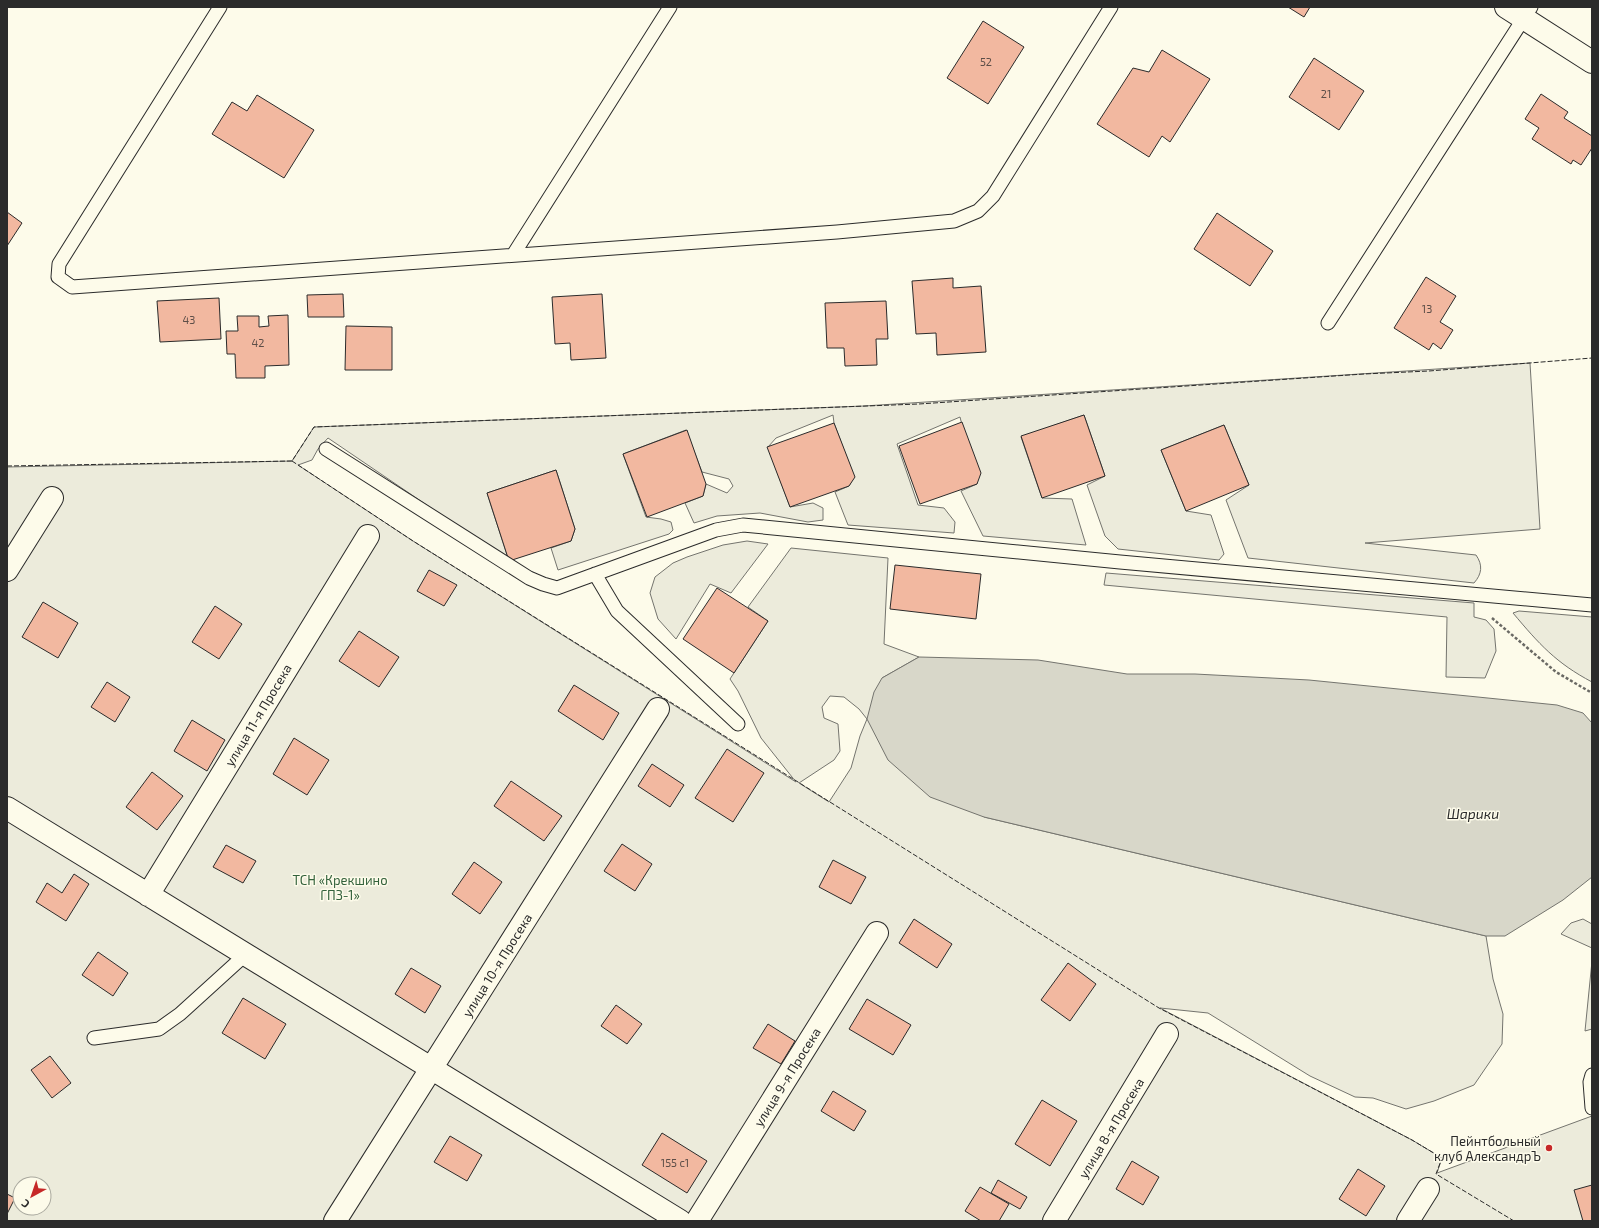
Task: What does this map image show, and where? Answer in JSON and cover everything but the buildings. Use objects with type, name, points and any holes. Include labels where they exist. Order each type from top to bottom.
[{"type":"street","points":[[1520,11],[1592,62]]},
{"type":"street","points":[[7,570],[52,498]]},
{"type":"street","name":"улица 11-я Просека","points":[[148,895],[368,536]]},
{"type":"street","name":"улица 10-я Просека","points":[[335,1221],[658,709]]},
{"type":"street","points":[[7,808],[680,1221]]},
{"type":"street","name":"улица 9-я Просека","points":[[697,1221],[876,933]]},
{"type":"street","name":"улица 8-я Просека","points":[[1054,1221],[1167,1034]]},
{"type":"street","points":[[1408,1221],[1428,1189]]},
{"type":"lane","points":[[220,7],[59,264],[58,277],[72,287],[837,232],[954,221],[978,211],[993,196],[1111,7]]},
{"type":"lane","points":[[513,255],[670,7]]},
{"type":"lane","points":[[1328,323],[1520,11]]},
{"type":"lane","points":[[326,449],[536,581],[557,588],[716,530],[743,525],[1592,605]]},
{"type":"lane","points":[[595,574],[617,611],[738,724]]},
{"type":"lane","points":[[94,1038],[159,1029],[180,1014],[245,955]]},
{"type":"lane","points":[[1592,1075],[1590,1082],[1592,1108]]},
{"type":"path","points":[[1486,595],[1487,608],[1493,618],[1556,672],[1592,693]]},
{"type":"green space","name":"ТСН «Крекшино ГПЗ-1»","points":[[1530,363],[1540,529],[1365,543],[1476,555],[1480,562],[1481,569],[1479,576],[1474,583],[1248,558],[1226,500],[1249,485],[1224,425],[1161,450],[1186,511],[1211,515],[1224,554],[1219,560],[1118,549],[1105,536],[1087,485],[1105,476],[1084,415],[1021,437],[1042,498],[1072,499],[1086,545],[983,536],[961,491],[977,484],[960,417],[897,444],[918,505],[944,508],[955,522],[954,533],[848,525],[835,492],[849,486],[854,477],[834,423],[833,415],[776,438],[768,447],[790,507],[813,503],[823,508],[823,520],[808,522],[760,513],[717,516],[694,523],[685,503],[703,496],[706,484],[727,493],[733,486],[729,479],[702,472],[686,430],[623,454],[646,517],[671,522],[673,530],[669,534],[558,570],[551,548],[571,541],[575,529],[556,470],[487,493],[509,561],[328,438],[318,449],[312,460],[298,465],[413,541],[796,782],[761,738],[738,691],[730,679],[768,621],[748,607],[791,548],[888,558],[884,644],[919,657],[882,678],[984,817],[1486,936],[1493,979],[1503,1014],[1502,1044],[1474,1085],[1434,1101],[1406,1109],[1373,1098],[1355,1097],[1310,1076],[1208,1013],[1160,1008],[1412,1140],[1442,1158],[1437,1173],[1592,1116],[1592,1221],[7,1221],[7,467],[292,461],[314,427],[864,406]],"holes":[[[830,696],[844,697],[859,709],[867,719],[860,736],[851,768],[829,802],[799,783],[834,760],[840,751],[838,724],[824,718],[822,707]]]},
{"type":"green space","points":[[747,541],[768,544],[731,593],[710,584],[676,639],[658,619],[650,593],[655,577],[673,563],[687,557],[723,545]]},
{"type":"green space","points":[[1106,573],[1474,603],[1474,617],[1486,620],[1494,629],[1496,651],[1485,678],[1446,677],[1447,617],[1104,585]]},
{"type":"green space","points":[[1519,611],[1592,617],[1592,682],[1568,668],[1549,652],[1513,613]]},
{"type":"green space","points":[[1583,919],[1592,924],[1592,948],[1561,934],[1571,923]]},
{"type":"green space","points":[[1592,961],[1592,1029],[1585,1031]]},
{"type":"water","name":"Шарики","points":[[919,657],[1038,660],[1127,674],[1195,674],[1309,680],[1557,705],[1583,713],[1592,723],[1592,877],[1563,900],[1505,936],[1486,936],[984,817],[930,797],[888,760],[867,719],[874,692],[882,678]]},
{"type":"fence","points":[[7,466],[292,461],[314,427],[919,404],[1364,374],[1429,371],[1592,358]]},
{"type":"fence","points":[[292,461],[413,541],[1159,1008],[1412,1140],[1442,1158],[1436,1174],[1514,1221]]},
{"type":"place","name":"Пейнтбольный клуб АлександрЪ","points":[[1549,1148]]}]
